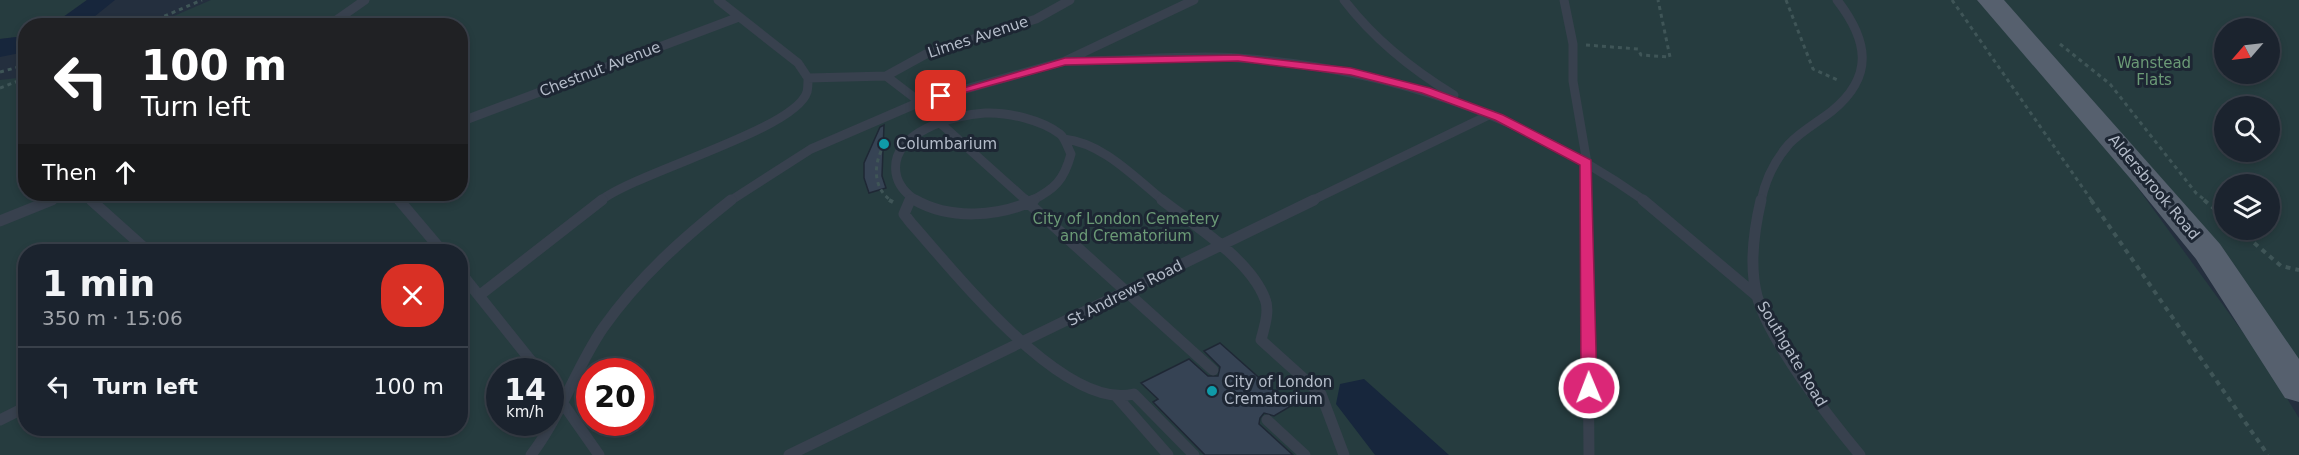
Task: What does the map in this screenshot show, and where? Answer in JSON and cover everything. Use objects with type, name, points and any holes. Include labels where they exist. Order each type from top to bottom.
[{"type":"main road","name":"Aldersbrook Road","points":[[1990,0],[2146,177],[2208,252],[2299,388]]},
{"type":"lane","points":[[339,18],[365,0]]},
{"type":"lane","points":[[480,295],[609,195],[638,179],[767,126],[793,109],[807,93],[808,78],[798,63],[718,0]]},
{"type":"lane","name":"Limes Avenue","points":[[886,76],[904,63],[942,47],[1032,20],[1070,0]]},
{"type":"lane","points":[[599,455],[564,404],[602,330],[642,279],[682,239],[740,193],[811,149],[920,102],[1065,61],[1194,0]]},
{"type":"lane","points":[[1344,0],[1357,18],[1384,45],[1422,75],[1452,94],[1587,163],[1650,205],[1757,296]]},
{"type":"lane","points":[[1564,0],[1573,44],[1573,81],[1587,163],[1589,455]]},
{"type":"lane","points":[[1837,0],[1857,32],[1862,54],[1862,71],[1855,87]]},
{"type":"lane","name":"Chestnut Avenue","points":[[468,119],[739,17]]},
{"type":"lane","points":[[1065,61],[1238,58],[1351,72],[1415,87],[1491,114]]},
{"type":"lane","points":[[808,78],[886,76],[920,102]]},
{"type":"lane","name":"Southgate Road","points":[[1855,87],[1840,104],[1790,144],[1774,164],[1756,209],[1757,296],[1775,331],[1843,437],[1860,455]]},
{"type":"lane","points":[[987,113],[1033,119],[1051,128],[1064,139],[1071,159],[1064,180],[1050,193],[1031,204],[1007,211],[980,215],[938,210],[911,198],[899,186],[894,172],[897,158],[905,144],[920,132],[940,123],[987,113]]},
{"type":"lane","name":"St Andrews Road","points":[[789,455],[1127,293],[1491,114]]},
{"type":"lane","points":[[940,123],[1213,370]]},
{"type":"lane","points":[[1064,139],[1082,141],[1110,158],[1244,265],[1266,300],[1266,319],[1261,340],[1321,394],[1344,455]]},
{"type":"lane","points":[[911,198],[905,207],[904,214],[911,223],[1022,342],[1047,365],[1082,386],[1117,397],[1134,394],[1194,455]]},
{"type":"lane","points":[[0,221],[49,201]]},
{"type":"lane","points":[[92,201],[140,244]]},
{"type":"lane","points":[[400,201],[436,244]]},
{"type":"lane","points":[[468,281],[529,358]]},
{"type":"lane","points":[[1117,397],[1168,455]]},
{"type":"lane","points":[[0,420],[18,411]]},
{"type":"lane","points":[[1267,420],[1305,455]]},
{"type":"lane","points":[[531,455],[546,436]]},
{"type":"path","points":[[160,18],[202,0]]},
{"type":"path","points":[[1573,44],[1638,49],[1641,55],[1670,57],[1658,0]]},
{"type":"path","points":[[1786,0],[1813,69],[1855,87]]},
{"type":"path","points":[[1952,0],[2268,455]]},
{"type":"path","points":[[2056,41],[2110,84],[2196,193],[2214,208]]},
{"type":"path","points":[[0,72],[18,67]]},
{"type":"path","points":[[0,88],[18,81]]},
{"type":"path","points":[[878,183],[886,199]]},
{"type":"path","points":[[2251,240],[2281,266],[2299,270]]},
{"type":"green space","points":[[0,0],[87,0],[62,18],[18,18],[18,37],[0,39]]},
{"type":"green space","name":"City of London Cemetery and Crematorium","points":[[211,0],[1982,0],[2116,158],[2266,364],[2299,418],[2299,455],[0,455],[0,80],[18,78],[18,201],[468,201],[468,18],[169,18]]},
{"type":"green space","name":"Wanstead Flats","points":[[1995,0],[2299,0],[2299,376]]},
{"type":"water","points":[[87,0],[115,0],[93,18],[62,18]]},
{"type":"water","points":[[18,37],[18,53],[0,57],[0,39]]},
{"type":"water","points":[[1364,379],[1449,455],[1375,455],[1336,404],[1340,384]]},
{"type":"building","points":[[884,125],[882,176],[886,188],[869,193],[864,178],[864,163],[880,127]]},
{"type":"building","name":"City of London Crematorium","points":[[1220,343],[1291,406],[1274,416],[1264,413],[1259,424],[1293,455],[1205,455],[1153,402],[1158,399],[1141,383],[1189,359],[1208,376],[1218,376],[1220,367],[1204,351]]},
{"type":"place","name":"Columbarium","points":[[884,144]]},
{"type":"place","name":"City of London Crematorium","points":[[1212,391]]},
{"type":"route","points":[[941,96],[1019,72],[1065,61],[1238,58],[1351,72],[1426,90],[1499,117],[1587,163],[1589,388]]}]
